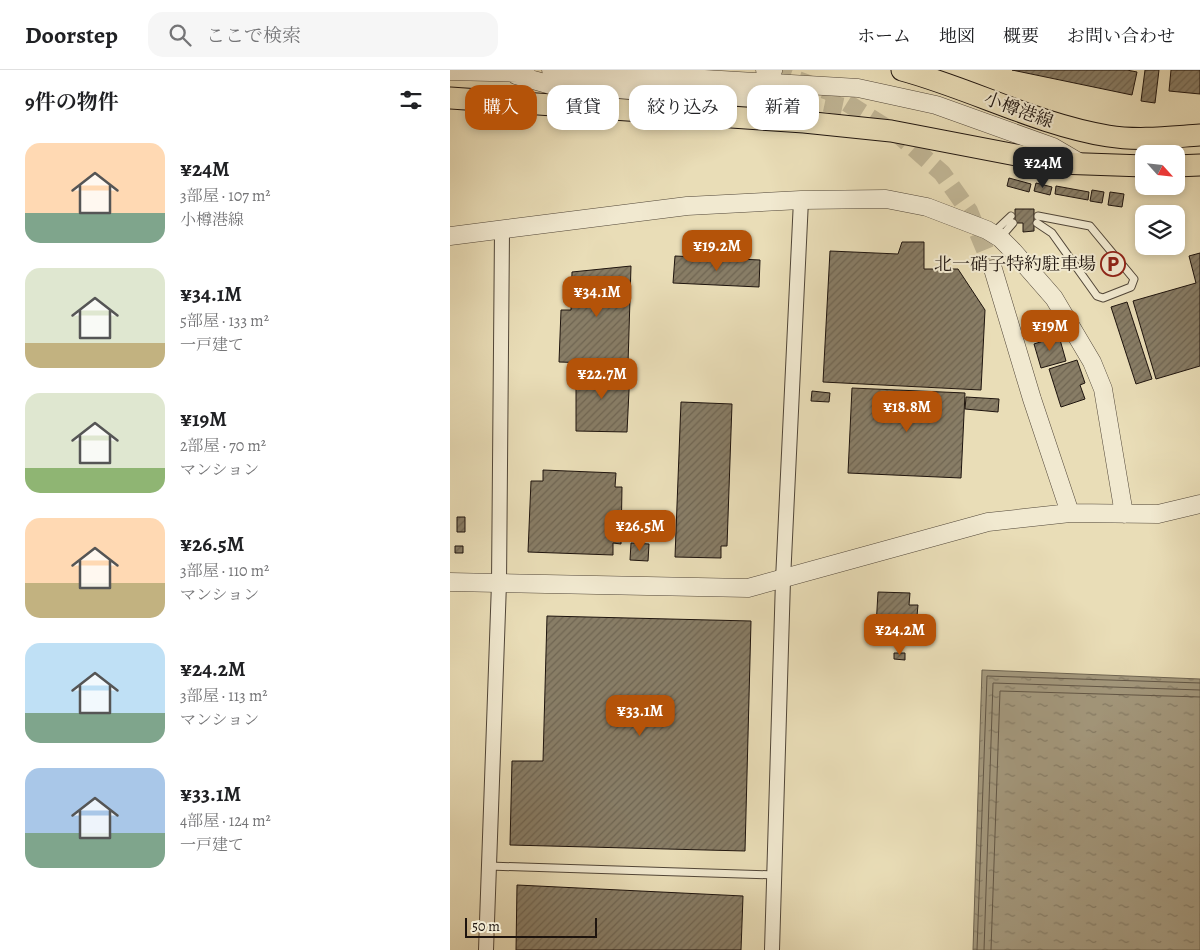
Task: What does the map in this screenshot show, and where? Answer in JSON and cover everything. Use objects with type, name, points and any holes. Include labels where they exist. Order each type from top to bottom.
[{"type":"main road","name":"小樽港線","points":[[902,70],[942,81],[1017,112],[1110,137],[1152,138],[1200,135]]},
{"type":"main road","points":[[450,98],[804,122],[891,131],[1007,155],[1082,164],[1135,166]]},
{"type":"main road","points":[[1185,166],[1200,165]]},
{"type":"street","points":[[450,71],[516,75],[550,70],[858,88],[936,105],[1053,147],[1082,164]]},
{"type":"street","points":[[765,70],[773,70]]},
{"type":"street","points":[[516,75],[551,85],[747,97]]},
{"type":"street","points":[[450,236],[502,231],[687,206],[886,198],[926,207],[996,236],[1054,298],[1092,362],[1103,389],[1124,514]]},
{"type":"street","points":[[772,950],[782,580],[801,200]]},
{"type":"street","points":[[486,950],[499,583],[502,231]]},
{"type":"street","points":[[993,269],[1032,399],[1070,513]]},
{"type":"street","points":[[450,582],[748,588],[988,522],[1070,513],[1158,514],[1200,504]]},
{"type":"lane","points":[[1037,224],[1052,234],[1097,296],[1103,298],[1130,287],[1134,279],[1090,226],[1038,216]]},
{"type":"lane","points":[[996,236],[1012,220]]},
{"type":"lane","points":[[489,866],[774,874]]},
{"type":"water","points":[[982,670],[1200,679],[1200,950],[973,950]]},
{"type":"building","points":[[1012,70],[1127,70],[1137,72],[1132,95]]},
{"type":"building","points":[[1145,70],[1159,70],[1155,103],[1141,101]]},
{"type":"building","points":[[1171,70],[1200,70],[1200,94],[1169,91]]},
{"type":"building","points":[[1009,178],[1031,184],[1029,192],[1007,186]]},
{"type":"building","points":[[1036,183],[1052,187],[1050,195],[1034,191]]},
{"type":"building","points":[[1056,186],[1089,192],[1088,200],[1055,194]]},
{"type":"building","points":[[1092,190],[1104,192],[1102,203],[1090,201]]},
{"type":"building","points":[[1110,192],[1124,194],[1122,207],[1108,205]]},
{"type":"building","points":[[1015,209],[1034,209],[1034,231],[1023,232],[1023,223],[1015,223]]},
{"type":"building","points":[[902,242],[924,242],[924,269],[958,269],[985,310],[981,390],[823,382],[830,251],[898,254]]},
{"type":"building","points":[[1200,253],[1200,366],[1156,379],[1133,301],[1196,283],[1189,256]]},
{"type":"building","points":[[675,256],[760,260],[759,287],[673,283]]},
{"type":"building","points":[[631,266],[628,364],[559,362],[561,310],[571,310],[572,272]]},
{"type":"building","points":[[1127,302],[1152,379],[1136,384],[1111,307]]},
{"type":"building","points":[[1059,336],[1066,361],[1041,368],[1034,344]]},
{"type":"building","points":[[1077,360],[1085,383],[1080,385],[1085,399],[1061,407],[1049,369]]},
{"type":"building","points":[[576,368],[630,370],[627,432],[576,431]]},
{"type":"building","points":[[852,388],[965,393],[961,478],[848,473]]},
{"type":"building","points":[[812,391],[830,393],[829,402],[811,401]]},
{"type":"building","points":[[966,397],[999,399],[998,412],[965,409]]},
{"type":"building","points":[[681,402],[732,404],[727,546],[721,546],[721,558],[675,557]]},
{"type":"building","points":[[543,470],[616,473],[615,487],[622,487],[621,544],[613,543],[613,555],[528,552],[531,481],[543,481]]},
{"type":"building","points":[[457,517],[465,517],[465,532],[457,532]]},
{"type":"building","points":[[631,543],[649,544],[648,561],[630,560]]},
{"type":"building","points":[[455,546],[463,546],[463,553],[455,553]]},
{"type":"building","points":[[878,592],[910,593],[909,605],[918,605],[917,616],[909,616],[907,645],[875,644]]},
{"type":"building","points":[[547,616],[751,621],[745,851],[510,845],[512,761],[543,761]]},
{"type":"building","points":[[894,653],[905,653],[905,660],[894,659]]},
{"type":"building","points":[[517,885],[743,896],[741,950],[516,950]]},
{"type":"tunnel","points":[[773,71],[828,91],[901,137],[942,173],[969,211],[993,269]]},
{"type":"tunnel","points":[[819,102],[845,107]]},
{"type":"place","name":"北一硝子特約駐車場","points":[[1113,264]]}]
